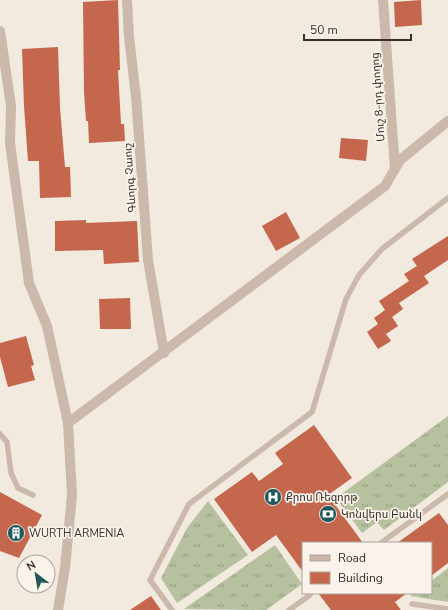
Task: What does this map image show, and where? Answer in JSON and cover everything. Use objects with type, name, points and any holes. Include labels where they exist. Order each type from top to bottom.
[{"type":"street","name":"Գևորգ Չաուշ","points":[[126,0],[136,97],[148,260],[164,353]]},
{"type":"street","name":"Մուշ 8-րդ փողոց","points":[[383,0],[395,169]]},
{"type":"street","points":[[0,31],[11,106],[10,143],[29,283],[47,326],[68,422],[72,495],[65,568],[58,610]]},
{"type":"street","points":[[68,422],[164,353],[385,186],[400,160],[448,121]]},
{"type":"lane","points":[[172,610],[150,580],[189,504],[312,412],[346,299],[359,275],[382,248],[448,198]]},
{"type":"lane","points":[[0,434],[7,442],[11,473],[18,488],[33,495]]},
{"type":"lane","points":[[382,542],[448,494]]},
{"type":"lane","points":[[289,610],[310,595]]},
{"type":"lane","points":[[412,604],[448,609]]},
{"type":"green space","points":[[448,416],[448,482],[384,530],[377,522],[362,533],[336,498]]},
{"type":"green space","points":[[208,501],[248,555],[177,603],[161,578],[187,528]]},
{"type":"green space","points":[[275,545],[302,584],[266,610],[184,609]]},
{"type":"green space","points":[[448,568],[448,602],[410,596],[413,594],[432,594],[432,580]]},
{"type":"building","points":[[118,0],[120,70],[118,70],[121,124],[124,124],[125,141],[89,143],[84,92],[83,2]]},
{"type":"building","points":[[421,0],[422,25],[395,27],[394,2]]},
{"type":"building","points":[[58,47],[60,108],[65,167],[70,167],[71,197],[40,198],[39,161],[28,161],[22,49]]},
{"type":"building","points":[[341,138],[368,140],[366,161],[339,158]]},
{"type":"building","points":[[286,212],[300,238],[276,251],[262,226]]},
{"type":"building","points":[[86,220],[86,223],[137,221],[139,262],[104,264],[103,250],[55,251],[55,221]]},
{"type":"building","points":[[448,236],[448,260],[424,276],[429,283],[399,303],[403,309],[392,317],[398,326],[386,334],[391,341],[378,349],[367,332],[378,324],[374,318],[385,310],[379,301],[409,281],[404,274],[417,266],[412,259]]},
{"type":"building","points":[[130,298],[131,329],[100,329],[99,299]]},
{"type":"building","points":[[26,336],[34,365],[31,366],[35,380],[8,387],[0,357],[0,343]]},
{"type":"building","name":"Քրոս Ռեզորթ","points":[[314,425],[352,478],[328,495],[362,542],[302,542],[302,571],[276,535],[252,552],[214,499],[252,472],[259,481],[283,464],[275,453]]},
{"type":"building","name":"WURTH ARMENIA","points":[[0,492],[42,515],[21,554],[16,554],[16,557],[0,551]]},
{"type":"building","points":[[439,513],[448,525],[448,563],[432,575],[432,542],[398,542]]},
{"type":"building","points":[[319,594],[406,594],[395,602],[401,610],[331,610]]},
{"type":"building","points":[[151,596],[161,610],[130,610]]},
{"type":"place","name":"Քրոս Ռեզորթ","points":[[273,497]]},
{"type":"place","name":"Կոնվերս Բանկ","points":[[328,514]]},
{"type":"place","name":"WURTH ARMENIA","points":[[16,533]]}]
